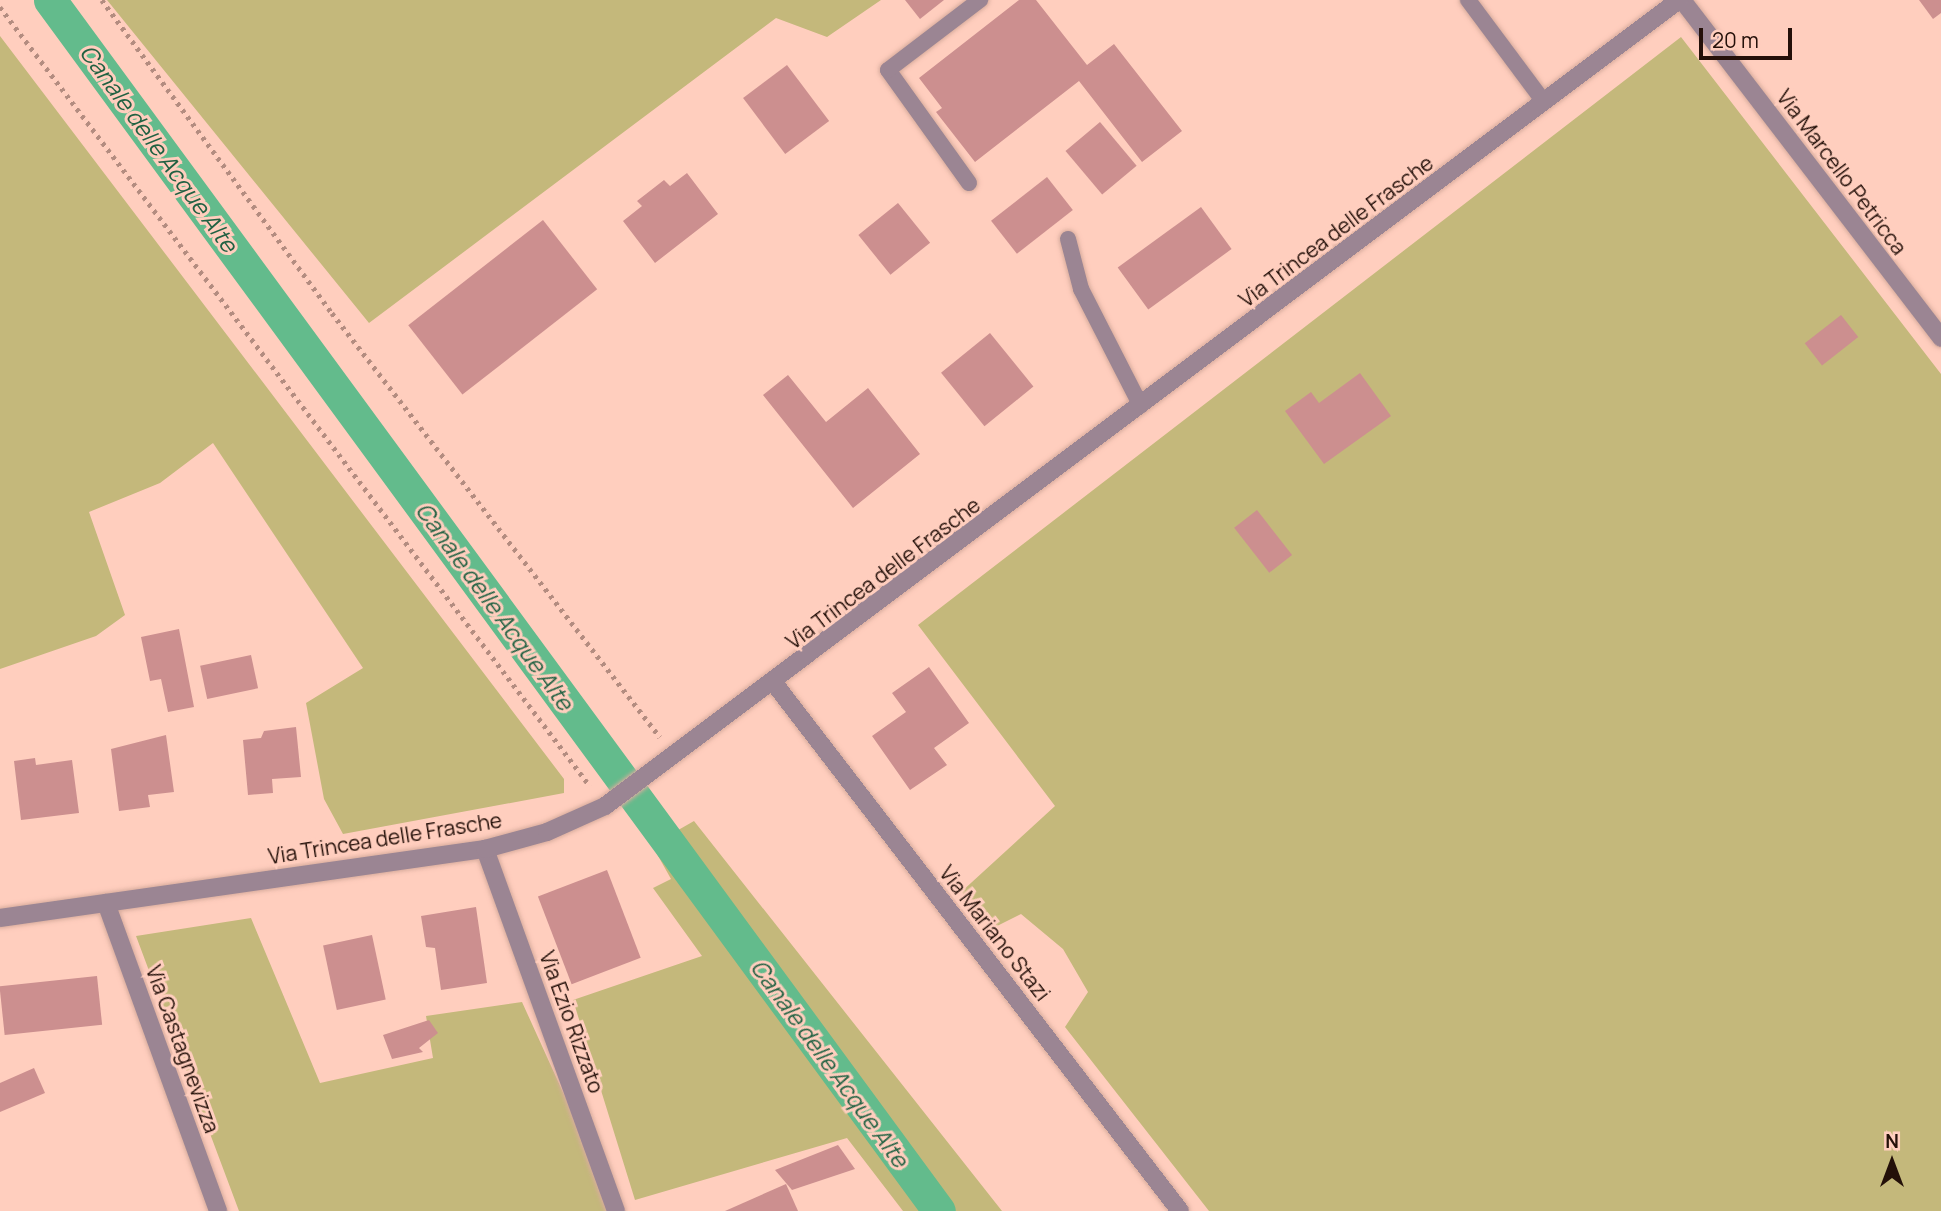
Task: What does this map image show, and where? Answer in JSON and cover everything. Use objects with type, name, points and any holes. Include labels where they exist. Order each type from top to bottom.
[{"type":"street","name":"Via Trincea delle Frasche","points":[[0,918],[485,849],[547,832],[605,806],[668,763],[1680,0]]},
{"type":"street","name":"Via Marcello Petricca","points":[[1680,0],[1941,338]]},
{"type":"street","name":"Via Mariano Stazi","points":[[774,683],[1180,1211]]},
{"type":"street","name":"Via Ezio Rizzato","points":[[485,849],[616,1211]]},
{"type":"street","name":"Via Castagnevizza","points":[[106,903],[218,1211]]},
{"type":"lane","points":[[968,183],[888,70],[980,0]]},
{"type":"lane","points":[[1468,0],[1544,102]]},
{"type":"lane","points":[[1068,239],[1081,289],[1140,407]]},
{"type":"path","points":[[102,0],[668,763]]},
{"type":"path","points":[[0,7],[605,806]]},
{"type":"shaded area","points":[[107,0],[881,0],[827,37],[776,18],[369,323]]},
{"type":"shaded area","points":[[0,36],[564,779],[564,793],[343,834],[324,799],[306,703],[363,668],[213,443],[160,483],[89,512],[125,615],[96,636],[0,669]]},
{"type":"shaded area","points":[[1681,37],[1941,374],[1941,1211],[1209,1211],[1065,1027],[1088,992],[1063,949],[1021,914],[995,927],[960,893],[1055,806],[918,625]]},
{"type":"shaded area","points":[[694,821],[1002,1211],[903,1211],[847,1138],[635,1200],[573,1000],[702,956],[653,888],[671,879],[652,845]]},
{"type":"shaded area","points":[[251,918],[320,1083],[433,1058],[426,1016],[522,1002],[617,1211],[239,1211],[136,936]]},
{"type":"building","points":[[905,0],[944,0],[920,19]]},
{"type":"building","points":[[1019,0],[1036,0],[1087,65],[1114,44],[1182,131],[1142,162],[1079,81],[975,162],[936,112],[942,108],[919,78]]},
{"type":"building","points":[[1919,0],[1941,0],[1941,13],[1933,19]]},
{"type":"building","points":[[787,65],[829,121],[785,154],[743,98]]},
{"type":"building","points":[[1100,122],[1137,166],[1102,195],[1066,151]]},
{"type":"building","points":[[687,173],[718,214],[655,263],[623,221],[642,206],[637,201],[664,180],[670,186]]},
{"type":"building","points":[[1047,177],[1073,210],[1017,254],[991,221]]},
{"type":"building","points":[[898,203],[930,243],[890,275],[858,235]]},
{"type":"building","points":[[1201,207],[1232,249],[1148,310],[1118,268]]},
{"type":"building","points":[[543,220],[597,289],[462,395],[408,325]]},
{"type":"building","points":[[1841,315],[1858,337],[1822,365],[1805,343]]},
{"type":"building","points":[[990,333],[1033,387],[984,426],[941,373]]},
{"type":"building","points":[[1360,373],[1391,416],[1324,464],[1285,411],[1311,392],[1319,403]]},
{"type":"building","points":[[788,375],[826,422],[868,388],[920,454],[853,508],[763,395]]},
{"type":"building","points":[[1257,510],[1292,555],[1269,573],[1234,528]]},
{"type":"building","points":[[179,629],[194,707],[168,712],[161,679],[150,681],[141,637]]},
{"type":"building","points":[[251,655],[258,688],[207,699],[200,666]]},
{"type":"building","points":[[929,667],[969,723],[934,748],[947,765],[910,790],[872,736],[906,712],[892,693]]},
{"type":"building","points":[[296,727],[301,777],[272,779],[273,793],[248,795],[243,740],[261,738],[264,731]]},
{"type":"building","points":[[166,735],[174,792],[148,795],[150,807],[119,811],[111,749]]},
{"type":"building","points":[[35,758],[36,765],[72,760],[79,813],[21,820],[14,761]]},
{"type":"building","points":[[607,870],[641,958],[572,984],[538,897]]},
{"type":"building","points":[[476,907],[487,983],[441,990],[435,948],[426,947],[421,916]]},
{"type":"building","points":[[372,935],[386,1000],[337,1010],[323,945]]},
{"type":"building","points":[[97,976],[102,1025],[5,1035],[0,986]]},
{"type":"building","points":[[429,1020],[438,1033],[419,1048],[423,1052],[392,1059],[383,1035]]},
{"type":"building","points":[[34,1068],[45,1093],[0,1112],[0,1083]]},
{"type":"building","points":[[838,1145],[855,1169],[792,1190],[775,1170]]},
{"type":"building","points":[[786,1184],[798,1211],[725,1211]]},
{"type":"waterway","name":"Canale delle Acque Alte","points":[[50,0],[939,1211]]}]
